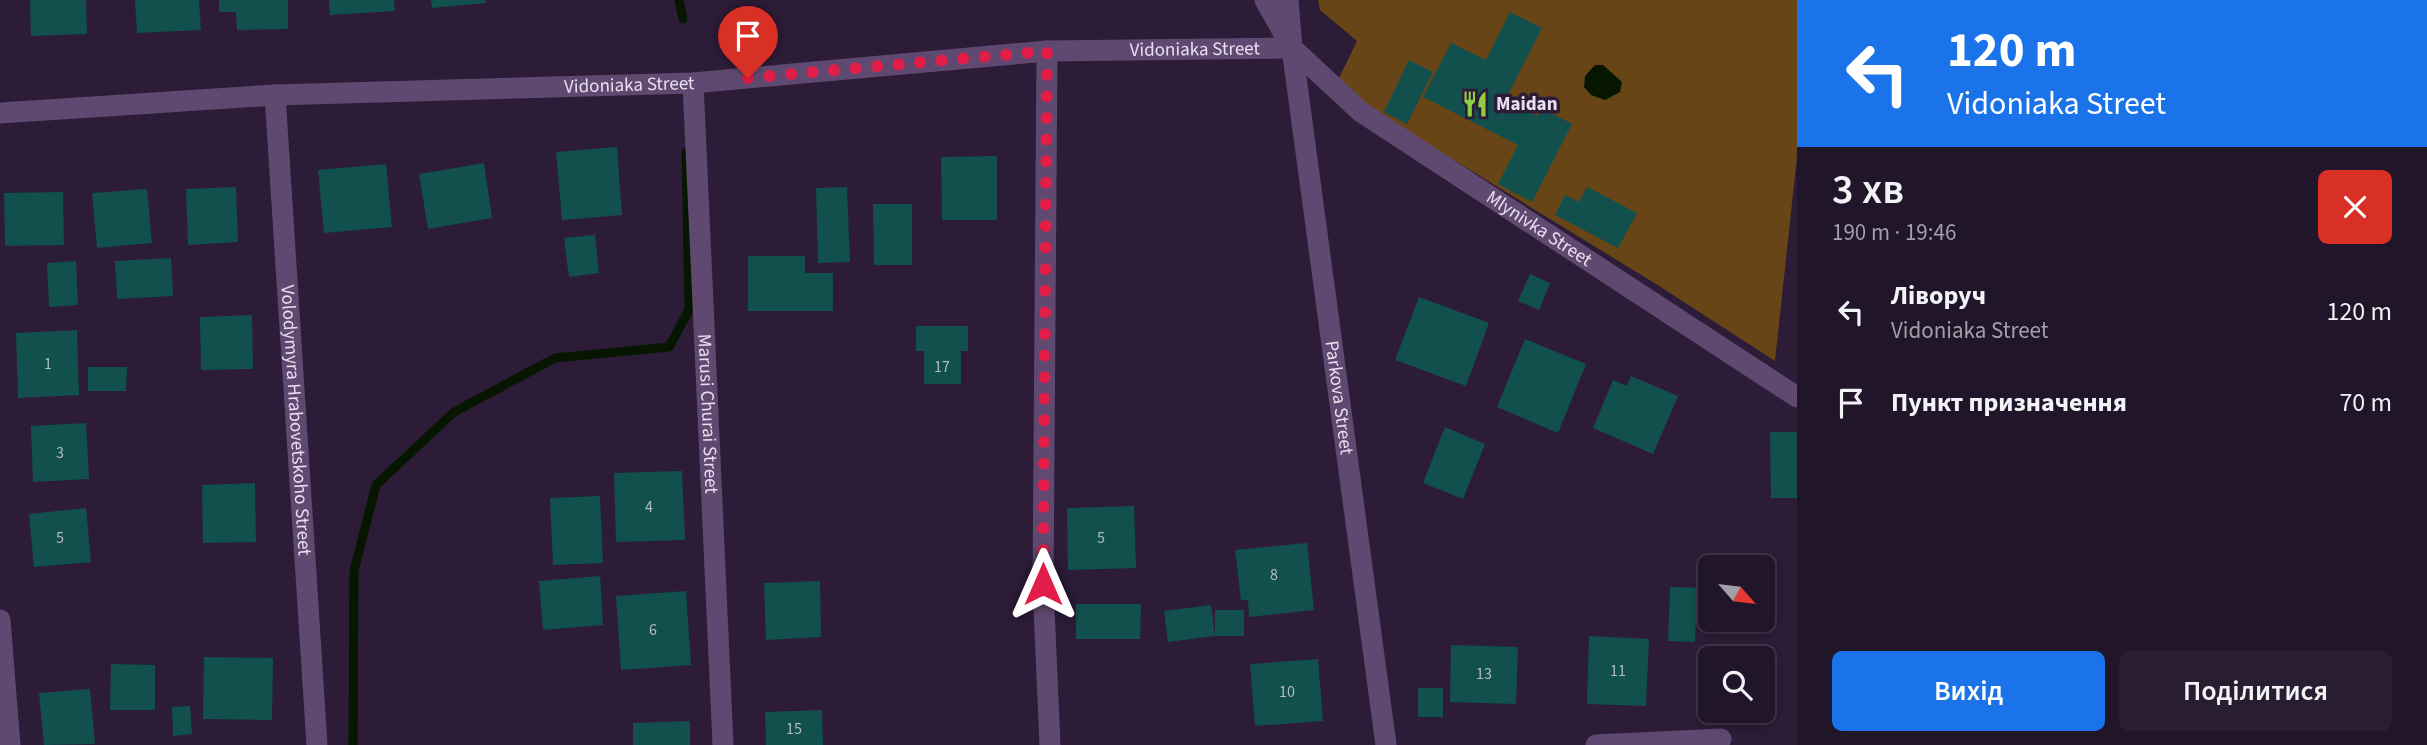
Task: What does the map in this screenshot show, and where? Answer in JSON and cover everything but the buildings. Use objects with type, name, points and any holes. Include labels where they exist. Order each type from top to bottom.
[{"type":"street","points":[[1265,0],[1292,48]]},
{"type":"street","points":[[1288,0],[1292,48]]},
{"type":"street","name":"Vidoniaka Street","points":[[0,113],[275,95],[693,83],[1047,51],[1292,48]]},
{"type":"street","name":"Mlynivka Street","points":[[1292,48],[1361,112],[1797,397]]},
{"type":"street","name":"Parkova Street","points":[[1292,48],[1386,745]]},
{"type":"street","points":[[1047,51],[1043,584],[1050,745]]},
{"type":"street","name":"Marusi Churai Street","points":[[693,83],[723,745]]},
{"type":"street","name":"Volodymyra Hrabovetskoho Street","points":[[275,95],[317,745]]},
{"type":"street","points":[[0,620],[10,745]]},
{"type":"street","points":[[1596,745],[1721,739]]},
{"type":"shaded area","points":[[1318,0],[1797,0],[1797,157],[1775,361],[1656,284],[1372,110],[1339,78],[1357,41],[1320,10]]},
{"type":"shaded area","points":[[1595,65],[1603,65],[1622,82],[1620,92],[1605,100],[1591,95],[1584,87],[1585,76]]},
{"type":"waterway","points":[[679,0],[683,19]]},
{"type":"waterway","points":[[353,745],[354,571],[376,485],[454,412],[555,358],[669,347],[689,310],[686,152]]},
{"type":"place","name":"Maidan","points":[[1475,104]]},
{"type":"route","points":[[748,78],[1047,51],[1043,584]]}]
